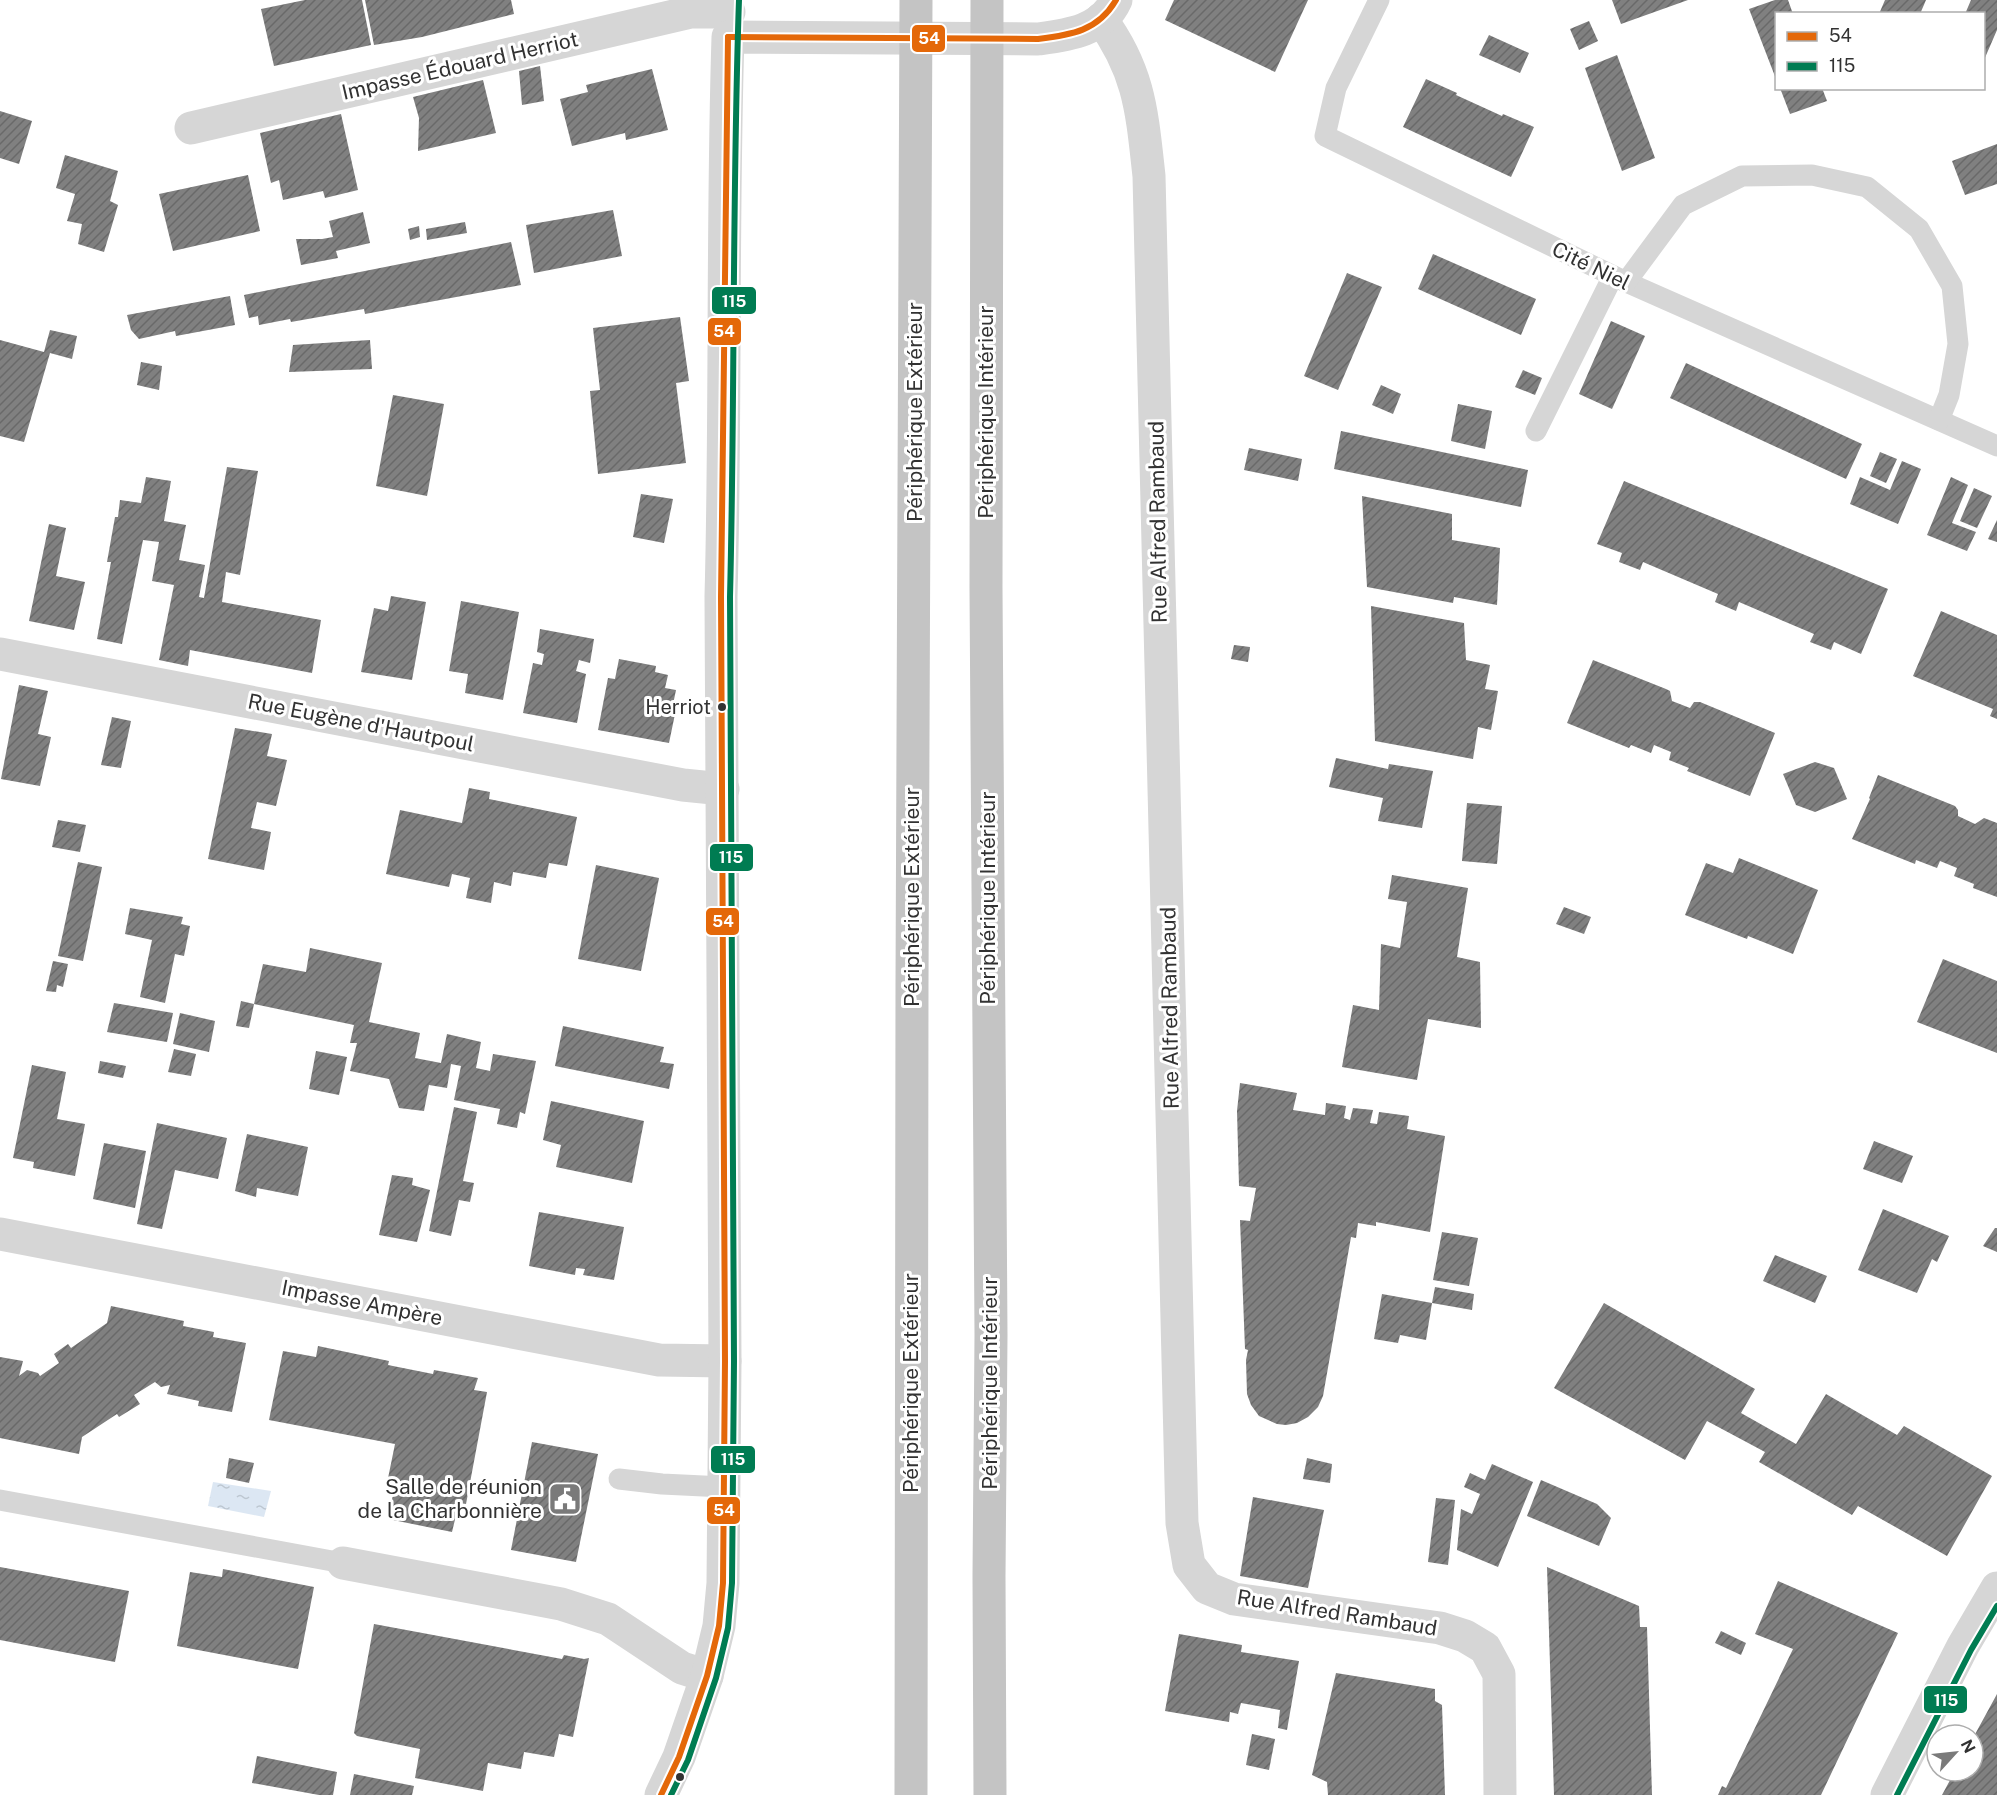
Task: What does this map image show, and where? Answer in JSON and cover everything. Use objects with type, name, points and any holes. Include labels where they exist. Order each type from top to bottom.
[{"type":"highway","name":"Périphérique Extérieur","points":[[911,1795],[916,0]]},
{"type":"highway","name":"Périphérique Intérieur","points":[[987,0],[986,599],[991,1335],[990,1795]]},
{"type":"street","name":"Impasse Édouard Herriot","points":[[191,128],[691,12],[729,16],[846,37],[1038,39],[1073,34],[1089,28],[1108,10]]},
{"type":"street","name":"Rue Alfred Rambaud","points":[[1108,10],[1135,84],[1143,116],[1149,176],[1182,1523],[1189,1565],[1207,1588],[1234,1599],[1440,1628],[1465,1636],[1485,1648],[1499,1674],[1500,1795]]},
{"type":"street","points":[[661,1795],[679,1757],[707,1676],[719,1626],[721,1605],[725,1361],[721,597],[724,473],[725,138],[729,16]]},
{"type":"street","name":"Rue Eugène d'Hautpoul","points":[[0,654],[684,784],[723,789]]},
{"type":"street","name":"Impasse Ampère","points":[[0,1234],[659,1360],[725,1361]]},
{"type":"street","points":[[343,1563],[561,1604],[608,1619],[682,1668],[707,1676]]},
{"type":"street","points":[[1887,1795],[1963,1646],[1997,1588]]},
{"type":"lane","name":"Cité Niel","points":[[1379,0],[1336,88],[1325,136],[1619,279],[1997,446]]},
{"type":"lane","points":[[1536,431],[1619,279],[1683,206],[1742,176],[1812,175],[1867,188],[1919,229],[1952,286],[1958,344],[1949,395],[1939,420]]},
{"type":"lane","points":[[619,1479],[724,1487]]},
{"type":"lane","points":[[0,1500],[343,1563]]},
{"type":"water","points":[[213,1482],[271,1491],[264,1517],[208,1506]]},
{"type":"building","points":[[305,0],[362,0],[371,45],[274,66],[261,9]]},
{"type":"building","points":[[365,0],[511,0],[514,14],[422,37],[374,45]]},
{"type":"building","points":[[1174,0],[1308,0],[1275,72],[1165,20]]},
{"type":"building","points":[[1612,0],[1688,0],[1621,24]]},
{"type":"building","points":[[1775,0],[1788,0],[1792,12],[1775,12],[1775,76],[1749,9]]},
{"type":"building","points":[[1885,0],[1926,0],[1921,12],[1880,12]]},
{"type":"building","points":[[1971,0],[1997,0],[1997,30],[1985,58],[1985,12],[1966,12]]},
{"type":"building","points":[[1589,21],[1598,41],[1579,50],[1570,29]]},
{"type":"building","points":[[1489,35],[1529,53],[1520,73],[1479,55]]},
{"type":"building","points":[[1617,55],[1655,158],[1622,171],[1585,68]]},
{"type":"building","points":[[540,66],[544,101],[522,105],[519,71]]},
{"type":"building","points":[[652,69],[668,130],[626,140],[625,133],[572,146],[560,99],[588,92],[586,85]]},
{"type":"building","points":[[1426,79],[1502,116],[1503,114],[1534,127],[1511,177],[1403,127]]},
{"type":"building","points":[[483,80],[496,133],[418,151],[419,118],[413,97]]},
{"type":"building","points":[[1781,90],[1823,90],[1827,101],[1790,114]]},
{"type":"building","points":[[0,111],[32,121],[19,164],[0,158]]},
{"type":"building","points":[[341,114],[358,190],[325,198],[323,191],[283,200],[279,180],[271,183],[260,133]]},
{"type":"building","points":[[1997,144],[1997,184],[1965,195],[1952,161]]},
{"type":"building","points":[[65,155],[118,171],[110,201],[118,205],[104,252],[78,244],[82,224],[67,221],[75,194],[56,188]]},
{"type":"building","points":[[248,175],[260,231],[173,251],[159,194]]},
{"type":"building","points":[[613,210],[622,256],[534,273],[526,225]]},
{"type":"building","points":[[363,212],[370,243],[336,251],[338,258],[301,265],[296,239],[333,237],[329,221]]},
{"type":"building","points":[[465,222],[467,233],[427,240],[426,229]]},
{"type":"building","points":[[419,226],[420,237],[410,240],[408,229]]},
{"type":"building","points":[[511,242],[521,285],[365,314],[364,309],[291,322],[290,319],[259,325],[258,316],[249,318],[244,295]]},
{"type":"building","points":[[1433,254],[1536,299],[1521,335],[1418,289]]},
{"type":"building","points":[[1347,273],[1382,287],[1338,390],[1304,376]]},
{"type":"building","points":[[230,296],[235,325],[176,336],[175,331],[139,339],[131,330],[127,315]]},
{"type":"building","points":[[680,317],[689,381],[676,383],[686,463],[598,474],[590,391],[600,390],[593,328]]},
{"type":"building","points":[[1611,321],[1645,336],[1612,409],[1579,394]]},
{"type":"building","points":[[50,330],[77,336],[72,359],[50,353],[24,442],[0,436],[0,340],[44,352]]},
{"type":"building","points":[[370,340],[372,369],[289,372],[293,345]]},
{"type":"building","points":[[141,362],[162,366],[159,390],[137,385]]},
{"type":"building","points":[[1686,363],[1862,444],[1846,479],[1670,398]]},
{"type":"building","points":[[1523,370],[1542,378],[1535,395],[1515,387]]},
{"type":"building","points":[[1381,385],[1401,394],[1393,414],[1372,405]]},
{"type":"building","points":[[393,395],[444,404],[427,496],[376,486]]},
{"type":"building","points":[[1458,404],[1492,411],[1485,449],[1451,441]]},
{"type":"building","points":[[1341,431],[1528,470],[1521,507],[1334,469]]},
{"type":"building","points":[[1249,448],[1302,459],[1298,481],[1244,470]]},
{"type":"building","points":[[1880,452],[1897,459],[1886,483],[1870,476]]},
{"type":"building","points":[[1902,461],[1921,469],[1898,524],[1850,504],[1860,477],[1890,490]]},
{"type":"building","points":[[227,467],[258,471],[240,575],[226,572],[222,602],[321,620],[312,673],[190,650],[188,666],[159,660],[174,585],[152,581],[159,542],[143,540],[122,644],[97,639],[111,562],[107,562],[120,500],[141,503],[146,477],[171,481],[164,521],[186,525],[179,560],[205,565],[199,597],[204,598]]},
{"type":"building","points":[[1951,477],[1968,485],[1952,523],[1976,532],[1967,551],[1927,535]]},
{"type":"building","points":[[1624,481],[1888,589],[1861,654],[1834,642],[1831,650],[1810,642],[1814,634],[1739,602],[1736,611],[1715,602],[1718,594],[1643,562],[1640,570],[1619,562],[1622,553],[1597,544]]},
{"type":"building","points":[[1974,488],[1992,496],[1977,528],[1960,521]]},
{"type":"building","points":[[641,494],[673,499],[664,543],[633,537]]},
{"type":"building","points":[[1362,496],[1452,514],[1452,540],[1500,548],[1497,605],[1454,597],[1453,603],[1367,587]]},
{"type":"building","points":[[1997,520],[1997,542],[1988,539]]},
{"type":"building","points":[[49,524],[66,528],[56,576],[85,582],[74,630],[29,621]]},
{"type":"building","points":[[391,596],[426,602],[412,680],[361,672],[374,608],[388,611]]},
{"type":"building","points":[[461,601],[519,612],[503,700],[465,693],[468,674],[449,671]]},
{"type":"building","points":[[1371,606],[1464,623],[1466,660],[1490,665],[1485,689],[1498,691],[1491,730],[1478,727],[1473,759],[1375,741]]},
{"type":"building","points":[[1941,611],[1997,635],[1997,719],[1990,716],[1993,709],[1913,676]]},
{"type":"building","points":[[540,629],[594,639],[590,663],[579,660],[576,671],[586,674],[577,723],[523,713],[533,663],[542,665],[544,654],[537,652]]},
{"type":"building","points":[[1234,645],[1250,647],[1248,662],[1231,659]]},
{"type":"building","points":[[619,659],[656,666],[655,672],[668,675],[665,688],[676,690],[671,714],[675,714],[669,743],[598,730],[608,678],[615,679]]},
{"type":"building","points":[[1593,660],[1670,691],[1672,701],[1690,708],[1694,702],[1700,702],[1775,733],[1750,796],[1687,771],[1689,768],[1669,760],[1671,752],[1654,745],[1651,753],[1631,745],[1629,748],[1567,723]]},
{"type":"building","points":[[19,685],[48,691],[38,734],[51,737],[40,786],[1,779]]},
{"type":"building","points":[[112,717],[131,721],[121,768],[101,765]]},
{"type":"building","points":[[235,728],[272,734],[267,756],[287,760],[276,806],[257,802],[251,828],[271,832],[264,870],[208,859]]},
{"type":"building","points":[[1336,758],[1388,769],[1389,764],[1433,771],[1422,828],[1378,821],[1383,798],[1329,787]]},
{"type":"building","points":[[1815,762],[1834,768],[1847,799],[1815,812],[1796,805],[1783,774]]},
{"type":"building","points":[[1878,775],[1955,806],[1958,816],[1975,824],[1984,818],[1997,823],[1997,897],[1973,888],[1974,884],[1954,876],[1957,868],[1940,861],[1937,868],[1916,860],[1915,864],[1852,839]]},
{"type":"building","points":[[469,788],[490,792],[489,799],[577,817],[567,866],[549,863],[546,878],[513,872],[511,886],[494,882],[491,903],[466,898],[470,878],[452,874],[449,887],[386,874],[400,810],[462,823]]},
{"type":"building","points":[[1467,803],[1502,806],[1497,864],[1462,861]]},
{"type":"building","points":[[58,820],[86,825],[80,852],[52,847]]},
{"type":"building","points":[[1739,858],[1818,890],[1793,954],[1685,915],[1706,863],[1733,873]]},
{"type":"building","points":[[78,862],[102,867],[83,961],[58,956]]},
{"type":"building","points":[[596,865],[659,878],[641,971],[578,959]]},
{"type":"building","points":[[1392,875],[1468,888],[1457,957],[1480,962],[1481,1028],[1428,1019],[1417,1080],[1342,1067],[1353,1005],[1379,1010],[1381,944],[1400,948],[1407,902],[1388,899]]},
{"type":"building","points":[[1564,907],[1591,917],[1584,934],[1556,924]]},
{"type":"building","points":[[130,908],[183,917],[181,924],[190,926],[184,956],[175,954],[165,1003],[140,997],[152,940],[125,934]]},
{"type":"building","points":[[310,948],[382,963],[369,1022],[420,1033],[415,1058],[441,1063],[447,1034],[481,1042],[476,1068],[490,1071],[493,1054],[536,1061],[525,1114],[520,1112],[517,1128],[497,1124],[500,1109],[454,1100],[461,1066],[451,1064],[447,1088],[429,1085],[424,1111],[399,1108],[389,1079],[350,1071],[357,1043],[350,1043],[354,1025],[254,1004],[263,964],[306,972]]},
{"type":"building","points":[[1943,959],[1997,981],[1997,1053],[1917,1022]]},
{"type":"building","points":[[53,961],[68,964],[63,987],[57,985],[56,992],[46,991]]},
{"type":"building","points":[[241,1001],[254,1004],[249,1028],[236,1026]]},
{"type":"building","points":[[114,1003],[173,1013],[167,1042],[107,1032]]},
{"type":"building","points":[[180,1013],[215,1021],[209,1052],[173,1044]]},
{"type":"building","points":[[563,1026],[664,1047],[660,1062],[674,1064],[669,1089],[555,1066]]},
{"type":"building","points":[[174,1049],[196,1054],[191,1076],[168,1072]]},
{"type":"building","points":[[316,1051],[347,1057],[339,1095],[309,1089]]},
{"type":"building","points":[[100,1061],[126,1066],[123,1078],[98,1073]]},
{"type":"building","points":[[32,1065],[66,1072],[57,1119],[85,1124],[75,1176],[33,1168],[34,1162],[13,1158]]},
{"type":"building","points":[[1240,1083],[1297,1093],[1293,1110],[1325,1115],[1326,1103],[1346,1106],[1344,1118],[1350,1120],[1353,1108],[1373,1110],[1370,1123],[1377,1124],[1379,1112],[1409,1116],[1407,1129],[1445,1136],[1430,1232],[1376,1222],[1376,1226],[1358,1223],[1356,1238],[1351,1237],[1323,1396],[1318,1407],[1308,1417],[1297,1423],[1286,1425],[1277,1424],[1259,1416],[1247,1394],[1248,1350],[1245,1349],[1240,1220],[1250,1221],[1256,1188],[1239,1186],[1237,1111]]},
{"type":"building","points":[[551,1101],[644,1121],[632,1183],[556,1167],[561,1145],[543,1140]]},
{"type":"building","points":[[454,1107],[477,1112],[463,1181],[474,1183],[470,1202],[459,1200],[451,1236],[429,1231]]},
{"type":"building","points":[[157,1123],[227,1138],[218,1179],[175,1170],[162,1229],[137,1224]]},
{"type":"building","points":[[247,1134],[308,1147],[298,1196],[257,1188],[256,1197],[235,1191]]},
{"type":"building","points":[[1874,1141],[1913,1156],[1902,1183],[1863,1169]]},
{"type":"building","points":[[104,1143],[146,1151],[135,1208],[93,1199]]},
{"type":"building","points":[[392,1175],[413,1178],[412,1185],[430,1190],[417,1242],[379,1235]]},
{"type":"building","points":[[1883,1209],[1949,1236],[1937,1262],[1932,1259],[1917,1293],[1858,1270]]},
{"type":"building","points":[[539,1212],[624,1227],[614,1280],[583,1275],[585,1269],[576,1268],[575,1275],[529,1266]]},
{"type":"building","points":[[1997,1228],[1997,1252],[1983,1246]]},
{"type":"building","points":[[1442,1232],[1478,1238],[1469,1286],[1433,1280]]},
{"type":"building","points":[[1775,1255],[1827,1276],[1815,1303],[1763,1281]]},
{"type":"building","points":[[1435,1287],[1474,1294],[1472,1310],[1432,1303]]},
{"type":"building","points":[[1382,1294],[1432,1303],[1426,1340],[1400,1335],[1398,1343],[1374,1339]]},
{"type":"building","points":[[1604,1303],[1755,1389],[1741,1413],[1796,1444],[1826,1394],[1897,1435],[1904,1426],[1992,1476],[1947,1556],[1858,1506],[1852,1515],[1759,1462],[1765,1452],[1707,1421],[1685,1460],[1554,1388]]},
{"type":"building","points":[[111,1306],[184,1321],[183,1326],[214,1332],[213,1337],[246,1343],[232,1412],[198,1406],[199,1401],[167,1394],[170,1385],[161,1387],[155,1382],[134,1395],[140,1404],[119,1417],[117,1414],[82,1437],[79,1454],[0,1438],[0,1357],[23,1361],[19,1376],[27,1370],[38,1373],[40,1376],[59,1363],[54,1354],[68,1344],[71,1348],[107,1323]]},
{"type":"building","points":[[318,1346],[389,1361],[388,1365],[433,1374],[434,1370],[478,1378],[474,1390],[487,1392],[466,1504],[459,1503],[452,1532],[388,1519],[394,1490],[386,1488],[395,1444],[269,1420],[283,1351],[316,1357]]},
{"type":"building","points":[[532,1442],[598,1454],[576,1562],[511,1550]]},
{"type":"building","points":[[229,1458],[254,1463],[249,1483],[226,1478]]},
{"type":"building","points":[[1307,1458],[1332,1464],[1330,1483],[1303,1479]]},
{"type":"building","points":[[1492,1464],[1533,1482],[1498,1567],[1457,1550],[1461,1509],[1472,1514],[1480,1494],[1464,1487],[1470,1473],[1485,1480]]},
{"type":"building","points":[[1541,1480],[1597,1504],[1611,1518],[1599,1546],[1527,1516]]},
{"type":"building","points":[[1253,1497],[1324,1510],[1308,1588],[1240,1576]]},
{"type":"building","points":[[1436,1498],[1455,1500],[1448,1565],[1428,1562]]},
{"type":"building","points":[[0,1567],[129,1591],[115,1662],[0,1640]]},
{"type":"building","points":[[1547,1567],[1639,1606],[1640,1627],[1647,1627],[1652,1795],[1554,1795]]},
{"type":"building","points":[[223,1569],[314,1587],[298,1669],[177,1646],[190,1572],[222,1577]]},
{"type":"building","points":[[1778,1581],[1898,1633],[1821,1795],[1718,1795],[1722,1786],[1726,1788],[1793,1649],[1755,1634]]},
{"type":"building","points":[[374,1624],[562,1659],[564,1655],[589,1658],[573,1737],[559,1734],[554,1757],[524,1752],[521,1769],[488,1763],[483,1791],[415,1778],[420,1749],[357,1736],[354,1733]]},
{"type":"building","points":[[1721,1631],[1746,1643],[1741,1655],[1715,1643]]},
{"type":"building","points":[[1179,1634],[1242,1645],[1241,1652],[1299,1661],[1287,1730],[1278,1728],[1280,1710],[1241,1703],[1238,1714],[1230,1712],[1229,1722],[1165,1711]]},
{"type":"building","points":[[1336,1673],[1435,1689],[1435,1701],[1442,1705],[1445,1795],[1328,1795],[1327,1782],[1312,1775]]},
{"type":"building","points":[[1997,1694],[1997,1795],[1942,1795],[1948,1783],[1985,1783],[1985,1723],[1981,1723]]},
{"type":"building","points":[[1252,1734],[1275,1739],[1269,1770],[1246,1765]]},
{"type":"building","points":[[257,1756],[337,1772],[333,1795],[319,1795],[252,1783]]},
{"type":"building","points":[[354,1774],[414,1786],[412,1795],[350,1795]]},
{"type":"transit line","name":"115","points":[[671,1795],[688,1760],[716,1678],[728,1628],[732,1583],[734,1361],[730,597],[739,0]]},
{"type":"transit line","name":"54","points":[[728,37],[1038,39],[1083,30],[1101,19],[1116,0]]},
{"type":"transit line","name":"54","points":[[661,1795],[679,1757],[707,1676],[719,1626],[723,1583],[725,1361],[721,597],[728,37]]},
{"type":"transit line","name":"115","points":[[1897,1795],[1971,1650],[1997,1606]]},
{"type":"place","name":"Herriot","points":[[722,707]]},
{"type":"place","name":"Salle de réunion de la Charbonnière","points":[[565,1499]]}]
